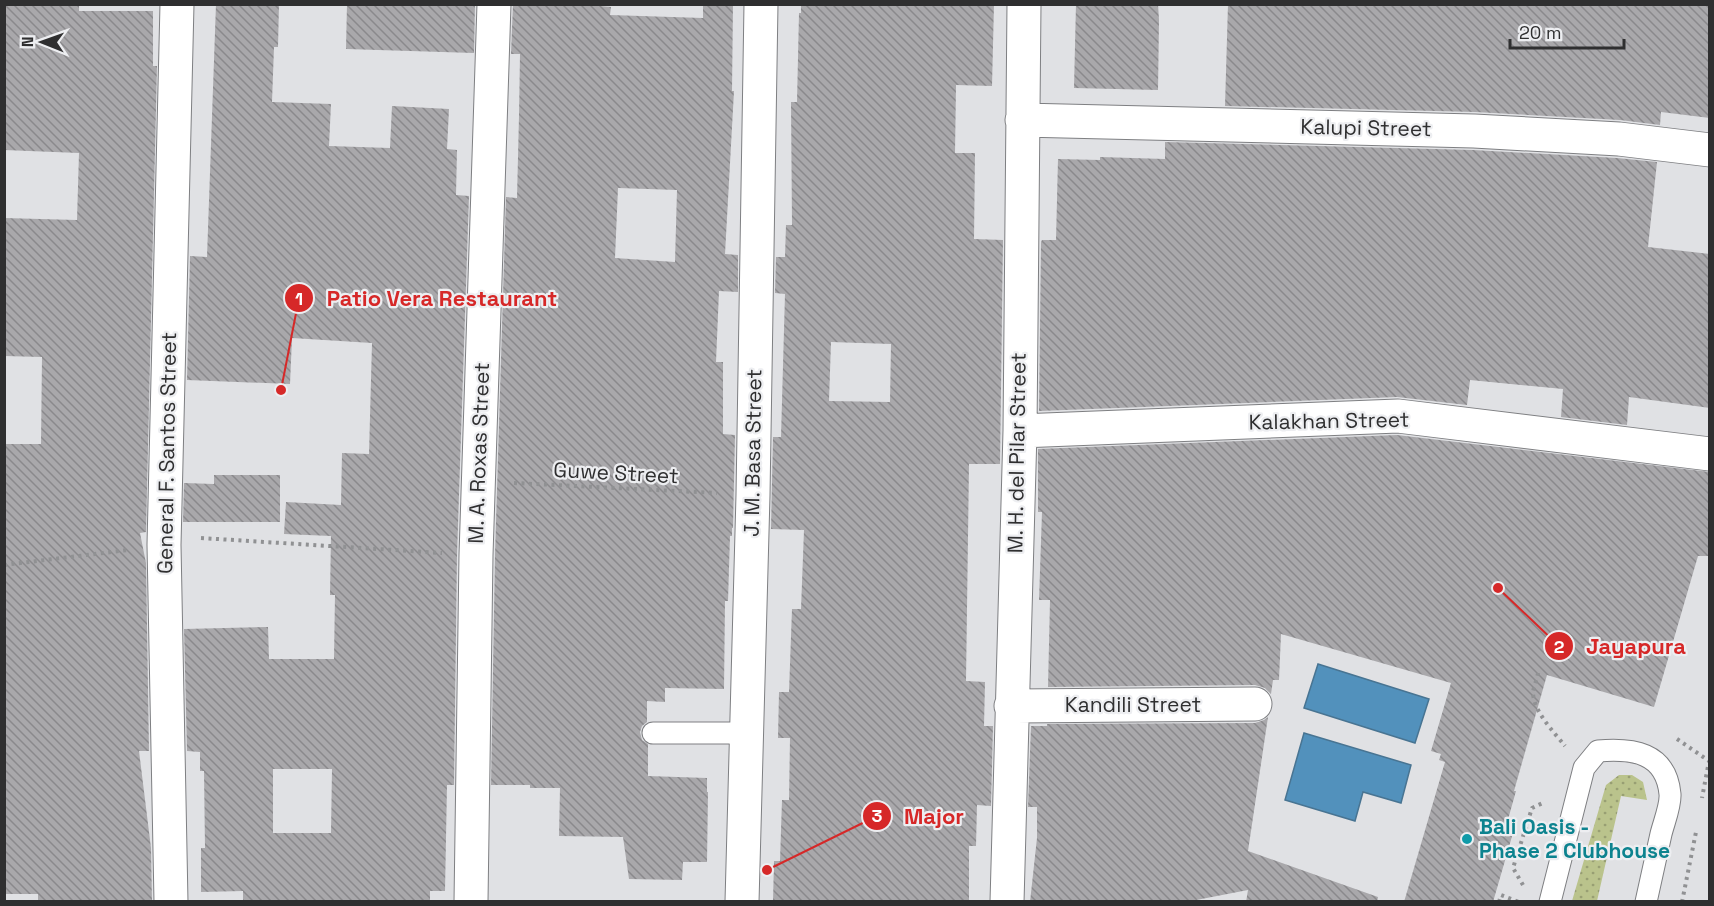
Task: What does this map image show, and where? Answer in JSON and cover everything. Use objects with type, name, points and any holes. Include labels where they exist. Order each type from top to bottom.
[{"type":"street","name":"General F. Santos Street","points":[[171,902],[164,541],[177,4]]},
{"type":"street","name":"M. A. Roxas Street","points":[[471,902],[476,555],[494,4]]},
{"type":"street","name":"J. M. Basa Street","points":[[742,902],[753,495],[761,4]]},
{"type":"street","name":"M. H. del Pilar Street","points":[[1007,902],[1020,431],[1024,4]]},
{"type":"street","name":"Kalupi Street","points":[[1022,120],[1474,131],[1619,139],[1710,150]]},
{"type":"street","name":"Kalakhan Street","points":[[1020,431],[1398,416],[1710,454]]},
{"type":"street","name":"Kandili Street","points":[[1011,706],[1255,704]]},
{"type":"lane","points":[[653,733],[747,735]]},
{"type":"lane","points":[[1550,902],[1584,768],[1598,751],[1618,749],[1638,753],[1662,765],[1671,794],[1646,902]]},
{"type":"path","name":"Guwe Street","points":[[478,481],[753,495]]},
{"type":"path","points":[[4,565],[164,541],[476,555]]},
{"type":"path","points":[[1538,673],[1533,692],[1537,705],[1567,748]]},
{"type":"path","points":[[1529,894],[1513,868],[1532,808],[1551,800]]},
{"type":"path","points":[[1499,902],[1501,896],[1519,902]]},
{"type":"green space","points":[[1619,775],[1632,775],[1643,782],[1647,800],[1621,796],[1597,901],[1572,901],[1606,785]]},
{"type":"water","points":[[1318,664],[1429,699],[1415,743],[1304,708]]},
{"type":"water","points":[[1304,733],[1411,765],[1401,803],[1363,792],[1355,821],[1285,800]]},
{"type":"building","points":[[4,4],[79,4],[79,11],[153,11],[153,66],[157,66],[146,532],[140,533],[146,563],[149,751],[139,751],[151,848],[152,902],[38,902],[38,894],[4,894],[4,444],[41,444],[42,357],[4,356],[4,218],[77,220],[79,153],[4,150]]},
{"type":"building","points":[[216,4],[279,4],[278,47],[274,47],[272,102],[331,104],[329,146],[390,148],[392,106],[449,109],[447,149],[457,150],[456,195],[469,196],[457,555],[454,785],[447,785],[445,891],[430,891],[430,902],[243,902],[243,891],[201,892],[201,848],[205,848],[204,771],[200,771],[200,752],[187,751],[184,629],[268,627],[269,659],[334,659],[335,595],[330,595],[331,536],[284,534],[286,502],[341,505],[342,453],[369,454],[372,343],[292,338],[290,384],[187,380],[190,256],[207,257]],"holes":[[[273,769],[332,769],[331,833],[273,833]]]},
{"type":"building","points":[[347,4],[475,4],[474,53],[346,49]]},
{"type":"building","points":[[513,4],[579,4],[611,7],[610,15],[703,18],[703,4],[733,4],[732,91],[734,91],[725,254],[738,255],[738,292],[719,291],[716,362],[723,362],[723,434],[735,435],[733,528],[732,536],[730,536],[728,601],[725,601],[724,689],[665,688],[665,702],[647,701],[647,722],[642,726],[640,732],[642,740],[648,744],[648,776],[707,778],[707,862],[683,862],[682,880],[629,879],[623,837],[559,836],[560,788],[491,785],[495,555],[506,197],[517,198],[520,54],[511,54]],"holes":[[[618,188],[677,190],[675,262],[615,258]]]},
{"type":"building","points":[[801,4],[994,4],[992,86],[956,85],[955,153],[975,153],[974,239],[1003,240],[1000,464],[969,464],[966,681],[985,682],[984,726],[993,726],[991,806],[977,805],[976,846],[969,846],[969,902],[773,902],[774,861],[780,861],[782,800],[789,800],[790,738],[778,738],[779,692],[789,692],[792,609],[801,609],[804,530],[771,529],[773,437],[781,437],[785,294],[775,293],[776,257],[785,257],[786,225],[792,225],[791,102],[797,102],[799,13],[801,13]],"holes":[[[831,342],[891,344],[890,402],[829,401]]]},
{"type":"building","points":[[1076,4],[1158,4],[1158,90],[1074,88]]},
{"type":"building","points":[[1228,4],[1710,4],[1710,118],[1661,112],[1660,125],[1620,120],[1475,112],[1225,106]]},
{"type":"building","points":[[1165,142],[1473,150],[1657,162],[1648,247],[1710,254],[1710,408],[1629,397],[1627,425],[1561,417],[1563,389],[1470,380],[1467,405],[1397,397],[1039,411],[1041,242],[1042,240],[1056,240],[1058,159],[1100,160],[1100,157],[1165,159]]},
{"type":"building","points":[[1397,435],[1710,472],[1710,556],[1698,556],[1654,707],[1547,675],[1514,791],[1516,791],[1507,823],[1515,826],[1493,902],[1404,902],[1445,762],[1439,760],[1441,754],[1431,751],[1451,683],[1281,634],[1279,680],[1273,680],[1271,694],[1265,688],[1255,685],[1048,687],[1050,600],[1039,600],[1042,512],[1038,512],[1038,449]]},
{"type":"building","points":[[214,475],[280,475],[280,522],[183,522],[184,483],[214,484]]},
{"type":"building","points":[[1268,717],[1248,851],[1378,897],[1377,902],[1246,902],[1248,890],[1186,902],[1030,902],[1037,838],[1037,807],[1028,807],[1031,726],[1255,723]]},
{"type":"place","name":"Patio Vera Restaurant","points":[[281,390]]},
{"type":"place","name":"Jayapura","points":[[1498,588]]},
{"type":"place","name":"Bali Oasis - Phase 2 Clubhouse","points":[[1467,839]]},
{"type":"place","name":"Major","points":[[767,870]]}]
